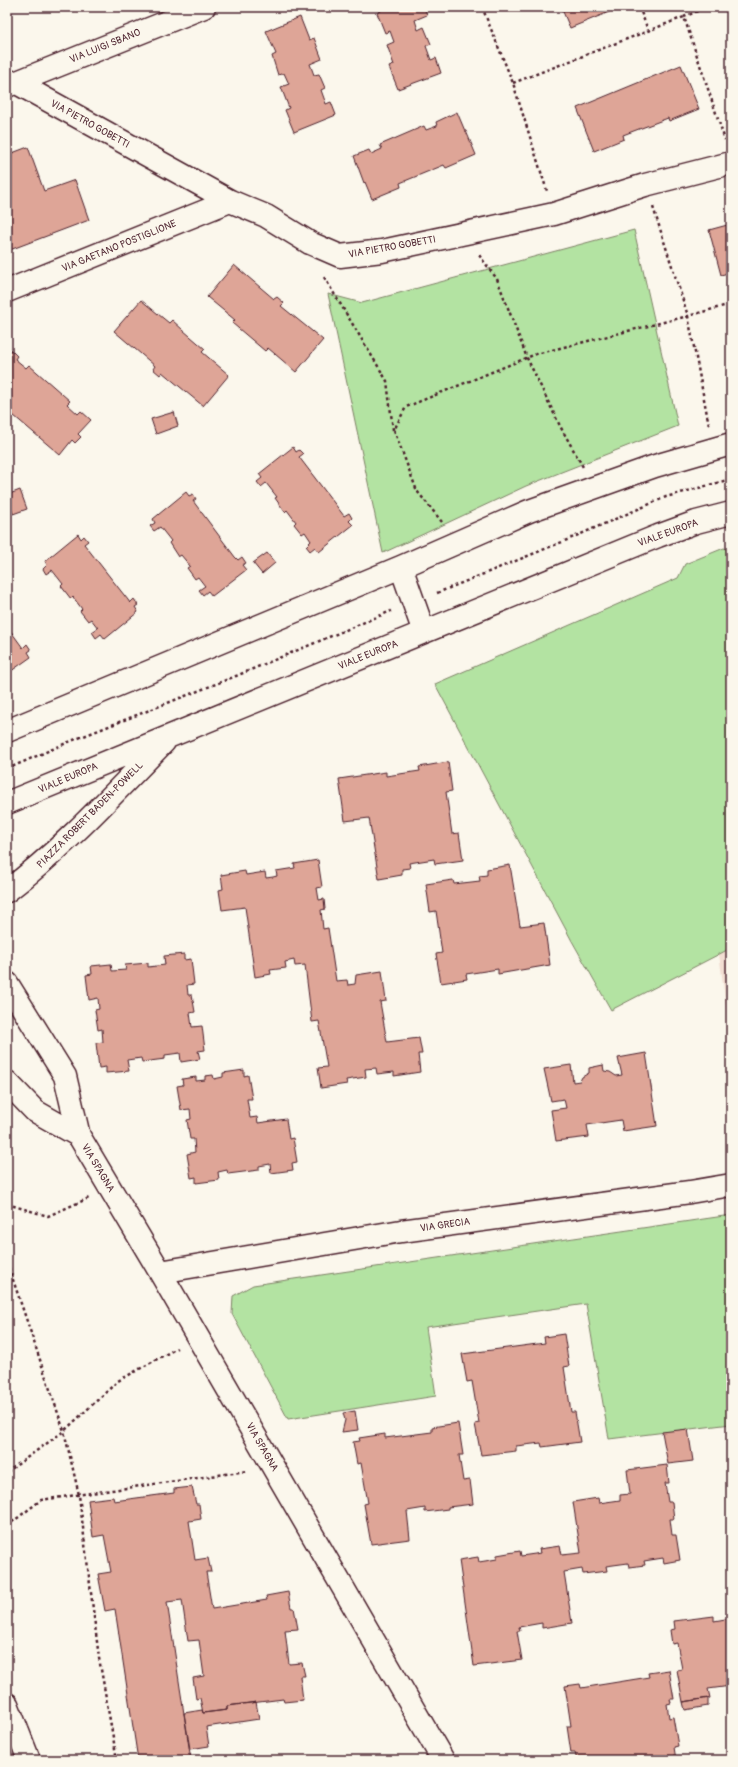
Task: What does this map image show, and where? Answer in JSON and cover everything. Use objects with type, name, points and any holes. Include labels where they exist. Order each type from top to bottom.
[{"type":"street","name":"VIA LUIGI SBANO","points":[[11,84],[204,7]]},
{"type":"street","name":"VIA PIETRO GOBETTI","points":[[11,84],[230,201],[266,216],[310,243],[340,256],[382,251],[554,214],[645,185],[731,163]]},
{"type":"street","name":"VIA GAETANO POSTIGLIONE","points":[[7,291],[230,201]]},
{"type":"street","points":[[7,731],[529,512],[655,466],[722,446]]},
{"type":"street","name":"VIALE EUROPA","points":[[7,803],[658,536],[696,522],[731,513]]},
{"type":"street","points":[[401,567],[424,632]]},
{"type":"street","name":"PIAZZA ROBERT BADEN-POWELL","points":[[7,891],[35,870],[108,800],[170,736]]},
{"type":"street","name":"VIA SPAGNA","points":[[7,983],[65,1076],[79,1136],[198,1337],[443,1760]]},
{"type":"street","name":"VIA SPAGNA","points":[[7,1082],[35,1112],[79,1136]]},
{"type":"street","name":"VIA GRECIA","points":[[160,1272],[402,1231],[731,1185]]},
{"type":"street","points":[[7,1704],[29,1760]]},
{"type":"path","points":[[482,7],[513,83],[554,214]]},
{"type":"path","points":[[639,7],[648,30]]},
{"type":"path","points":[[513,83],[684,17],[706,7]]},
{"type":"path","points":[[684,17],[726,142]]},
{"type":"path","points":[[645,185],[688,316],[722,446]]},
{"type":"path","points":[[463,234],[497,279],[527,358],[560,426],[595,488]]},
{"type":"path","points":[[321,273],[387,381],[394,430],[417,491],[458,542]]},
{"type":"path","points":[[394,430],[406,407],[536,354],[731,304]]},
{"type":"path","points":[[7,769],[71,741],[236,676],[567,540],[666,497],[731,479]]},
{"type":"path","points":[[7,1204],[48,1216],[86,1201],[108,1184]]},
{"type":"path","points":[[7,1262],[64,1431],[79,1495],[99,1658],[117,1760]]},
{"type":"path","points":[[7,1472],[64,1431],[118,1381],[198,1337]]},
{"type":"path","points":[[7,1526],[41,1500],[273,1467]]},
{"type":"shaded area","points":[[731,948],[731,1043],[719,954]]},
{"type":"green space","points":[[634,230],[678,426],[526,486],[383,553],[328,294],[362,303]]},
{"type":"green space","points":[[724,548],[731,551],[731,948],[611,1010],[572,941],[435,684],[678,578],[685,564]]},
{"type":"green space","points":[[731,1215],[731,1424],[609,1439],[586,1304],[426,1327],[436,1396],[288,1419],[232,1314],[233,1296],[253,1285]]},
{"type":"building","points":[[380,7],[424,7],[427,15],[415,20],[418,30],[424,27],[431,44],[426,46],[431,60],[436,58],[441,73],[398,89],[389,67],[394,65],[387,45],[394,42],[390,31],[385,33],[377,13],[381,11]]},
{"type":"building","points":[[561,7],[613,7],[614,10],[570,28]]},
{"type":"building","points":[[300,17],[309,40],[314,38],[322,59],[310,64],[314,75],[319,74],[325,88],[321,90],[326,104],[331,102],[336,115],[294,132],[285,110],[289,108],[281,87],[289,84],[284,73],[278,75],[272,56],[276,54],[266,31]]},
{"type":"building","points":[[681,65],[699,109],[669,121],[668,118],[623,135],[624,139],[594,151],[577,108]]},
{"type":"building","points":[[457,112],[476,155],[446,168],[444,165],[400,183],[401,187],[372,199],[365,182],[364,183],[354,156],[369,150],[371,154],[382,149],[380,145],[424,126],[426,130],[437,126],[436,122]]},
{"type":"building","points":[[28,147],[44,191],[75,180],[89,220],[7,251],[7,155]]},
{"type":"building","points":[[731,224],[731,272],[721,275],[709,230]]},
{"type":"building","points":[[234,265],[274,299],[277,297],[284,303],[281,306],[323,340],[296,372],[268,348],[265,351],[232,323],[235,320],[207,297]]},
{"type":"building","points":[[141,300],[169,323],[172,320],[205,349],[202,352],[229,375],[203,406],[162,372],[160,375],[153,369],[155,366],[114,331]]},
{"type":"building","points":[[9,348],[17,356],[15,359],[26,368],[29,365],[70,401],[67,404],[78,414],[81,411],[91,420],[78,434],[81,437],[75,443],[72,440],[60,455],[7,410],[7,351]]},
{"type":"building","points":[[174,412],[178,426],[156,434],[151,419]]},
{"type":"building","points":[[293,447],[296,452],[299,450],[303,454],[299,457],[344,516],[349,513],[352,518],[349,521],[353,525],[319,552],[315,547],[310,551],[306,546],[311,541],[305,532],[302,534],[294,524],[296,522],[287,510],[285,512],[275,498],[277,497],[266,483],[261,487],[257,482],[262,478],[259,474]]},
{"type":"building","points":[[20,490],[27,509],[13,514],[7,495]]},
{"type":"building","points":[[186,492],[189,496],[193,494],[196,499],[193,501],[235,557],[238,560],[242,557],[246,563],[242,565],[246,570],[212,596],[208,591],[203,595],[199,590],[205,586],[198,577],[195,579],[187,568],[190,566],[181,555],[178,557],[169,543],[171,541],[160,527],[154,531],[150,526],[155,523],[153,519]]},
{"type":"building","points":[[78,534],[81,539],[84,536],[88,541],[84,544],[130,603],[134,599],[138,605],[135,607],[138,612],[105,639],[101,634],[96,638],[92,632],[98,628],[91,619],[88,621],[80,611],[82,609],[73,597],[71,599],[61,586],[63,584],[52,570],[46,574],[43,569],[47,565],[45,561]]},
{"type":"building","points":[[267,553],[275,563],[262,574],[253,563]]},
{"type":"building","points":[[7,626],[23,648],[27,644],[31,650],[28,652],[31,657],[7,674]]},
{"type":"building","points":[[448,762],[452,791],[446,792],[452,834],[459,833],[463,860],[435,864],[434,859],[409,863],[410,868],[402,869],[402,875],[379,879],[369,818],[345,821],[339,779],[386,772],[386,776],[420,771],[419,767]]},
{"type":"building","points":[[318,860],[322,887],[317,888],[319,900],[324,899],[325,909],[321,910],[323,929],[328,928],[336,981],[347,980],[348,985],[355,984],[356,975],[382,971],[386,1001],[380,1002],[387,1042],[419,1038],[422,1054],[418,1054],[420,1072],[394,1076],[394,1072],[377,1074],[376,1068],[365,1069],[366,1077],[346,1080],[347,1084],[321,1088],[318,1068],[327,1067],[319,1021],[312,1022],[305,965],[295,966],[294,960],[285,962],[286,968],[270,970],[271,974],[255,977],[245,907],[222,910],[219,890],[223,889],[221,875],[245,871],[246,875],[265,872],[266,878],[273,877],[277,876],[276,871],[295,868],[294,864]]},
{"type":"building","points":[[510,865],[520,926],[544,923],[550,965],[498,974],[498,969],[466,974],[467,979],[441,983],[436,954],[442,953],[436,911],[430,912],[426,884],[453,880],[454,884],[480,881],[479,876],[487,875],[487,869]]},
{"type":"building","points":[[184,954],[184,960],[191,959],[194,984],[187,985],[188,995],[192,995],[195,1012],[190,1013],[192,1027],[202,1026],[205,1050],[198,1051],[200,1059],[181,1062],[180,1053],[165,1055],[165,1059],[142,1062],[141,1058],[127,1060],[129,1071],[106,1073],[106,1067],[99,1068],[96,1043],[103,1042],[102,1029],[98,1030],[95,1010],[99,1009],[98,998],[89,1000],[86,975],[92,974],[91,966],[111,964],[112,971],[126,970],[125,965],[148,963],[148,967],[165,965],[164,956]]},
{"type":"building","points":[[646,1053],[657,1126],[623,1131],[621,1120],[587,1125],[589,1137],[556,1141],[551,1110],[566,1108],[564,1099],[551,1101],[544,1069],[571,1065],[573,1082],[580,1081],[582,1077],[589,1073],[589,1068],[603,1065],[604,1071],[610,1072],[616,1076],[622,1075],[618,1058]]},
{"type":"building","points":[[244,1070],[244,1076],[248,1075],[252,1099],[247,1099],[250,1118],[257,1117],[258,1123],[286,1119],[289,1139],[293,1138],[297,1162],[292,1163],[293,1170],[271,1173],[270,1164],[259,1166],[259,1170],[228,1174],[227,1170],[218,1172],[219,1180],[196,1183],[196,1177],[191,1178],[187,1154],[195,1152],[194,1139],[190,1139],[187,1120],[191,1119],[190,1109],[181,1110],[177,1086],[183,1085],[182,1079],[196,1077],[196,1081],[205,1080],[205,1076],[213,1075],[214,1079],[223,1077],[223,1073]]},
{"type":"building","points":[[564,1334],[569,1366],[564,1367],[571,1412],[575,1412],[580,1442],[542,1447],[541,1443],[516,1446],[516,1451],[481,1455],[475,1424],[479,1423],[472,1381],[467,1382],[462,1354],[545,1343],[544,1337]]},
{"type":"building","points":[[355,1411],[358,1430],[342,1432],[345,1420],[343,1413]]},
{"type":"building","points":[[458,1423],[463,1455],[459,1455],[463,1481],[470,1480],[473,1504],[425,1512],[425,1508],[407,1511],[410,1539],[371,1544],[364,1504],[368,1503],[361,1463],[357,1464],[353,1442],[360,1441],[359,1438],[385,1434],[385,1438],[432,1432],[432,1427]]},
{"type":"building","points":[[688,1429],[693,1461],[668,1464],[662,1432]]},
{"type":"building","points":[[667,1465],[669,1483],[665,1483],[668,1502],[672,1502],[674,1519],[670,1519],[672,1535],[676,1535],[680,1560],[664,1563],[663,1558],[644,1561],[645,1565],[629,1567],[628,1563],[606,1566],[607,1571],[583,1574],[582,1569],[564,1572],[572,1623],[542,1628],[542,1623],[519,1627],[520,1631],[517,1631],[522,1660],[474,1666],[459,1560],[478,1557],[479,1562],[497,1559],[497,1555],[520,1551],[521,1556],[535,1554],[540,1553],[539,1549],[560,1546],[562,1555],[581,1553],[573,1502],[598,1498],[599,1503],[620,1500],[620,1495],[630,1494],[627,1470]]},
{"type":"building","points":[[192,1487],[196,1504],[199,1504],[201,1519],[189,1521],[195,1560],[208,1558],[211,1572],[206,1572],[212,1609],[267,1600],[266,1596],[288,1592],[291,1608],[294,1608],[298,1629],[285,1630],[289,1664],[302,1663],[305,1676],[300,1676],[303,1700],[284,1702],[283,1699],[227,1706],[227,1710],[203,1713],[200,1698],[196,1699],[193,1678],[204,1676],[199,1640],[188,1641],[182,1600],[167,1602],[191,1760],[138,1760],[115,1609],[105,1611],[98,1574],[111,1572],[104,1535],[93,1537],[88,1500],[113,1497],[114,1501],[174,1493],[174,1489]]},
{"type":"building","points":[[714,1616],[714,1621],[731,1618],[731,1686],[708,1689],[710,1698],[683,1702],[677,1670],[682,1669],[677,1643],[672,1644],[670,1630],[675,1629],[674,1621]]},
{"type":"building","points":[[669,1670],[674,1699],[670,1699],[671,1703],[667,1704],[669,1718],[673,1717],[678,1746],[674,1747],[676,1760],[577,1760],[575,1753],[571,1753],[567,1726],[571,1726],[565,1686],[580,1684],[581,1688],[649,1677],[648,1673]]},
{"type":"building","points":[[708,1698],[708,1706],[685,1710],[683,1702]]},
{"type":"building","points":[[256,1702],[259,1719],[206,1727],[209,1746],[190,1749],[184,1713],[202,1710],[203,1713],[227,1710],[227,1706]]}]
